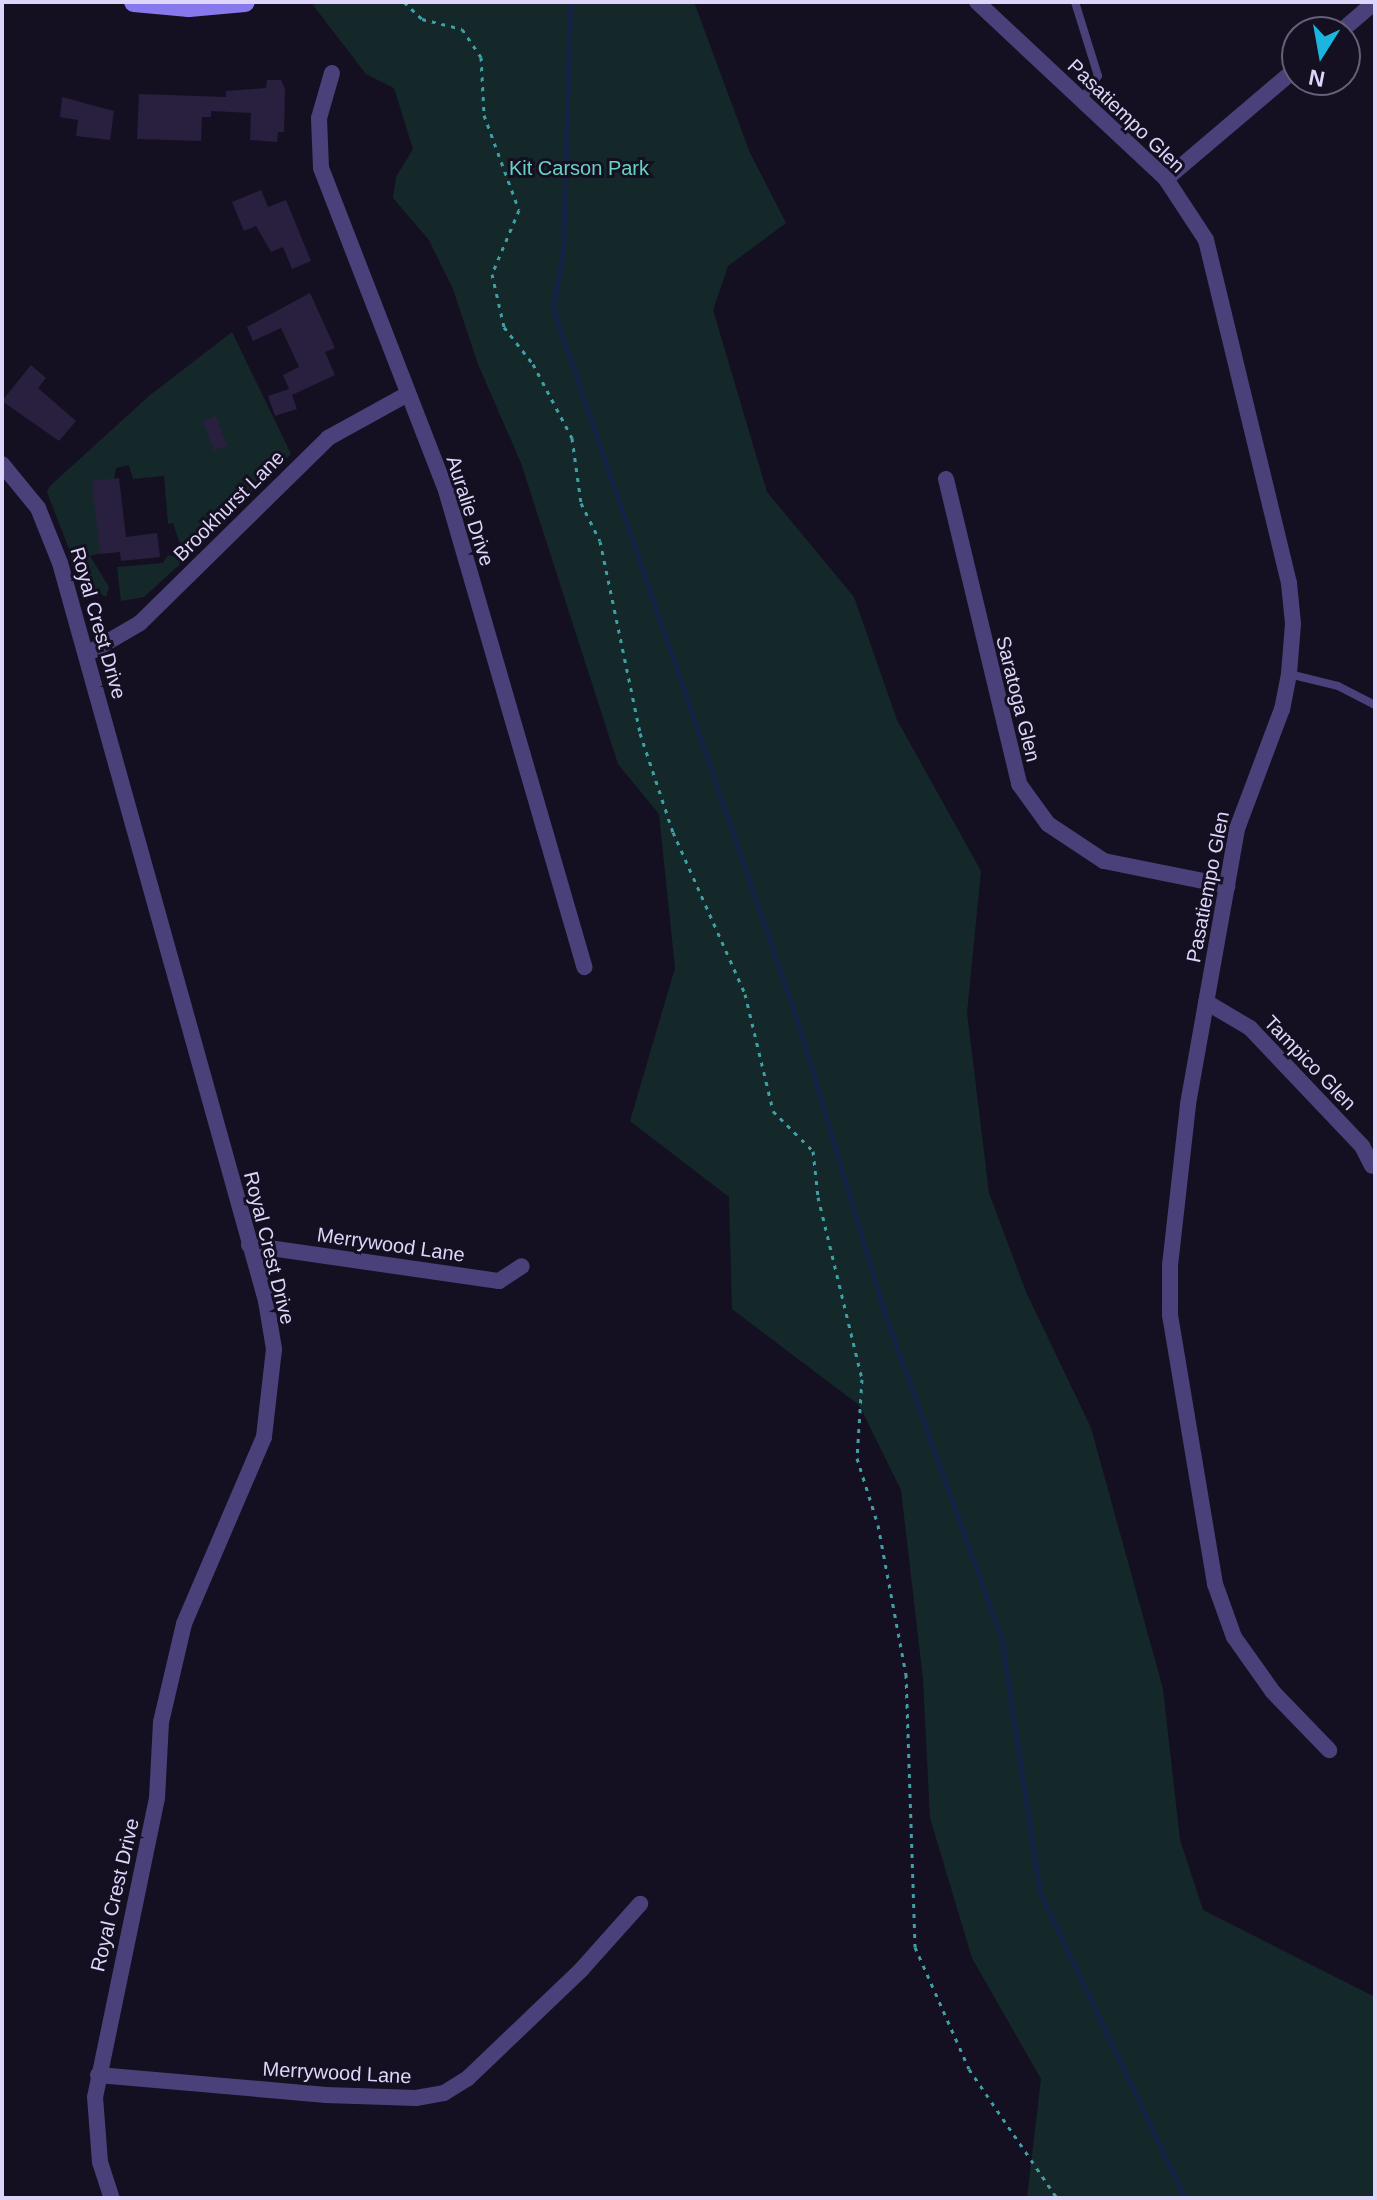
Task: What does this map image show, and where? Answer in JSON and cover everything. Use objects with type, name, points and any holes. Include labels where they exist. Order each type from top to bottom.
[{"type":"street","points":[[134,2],[189,7],[245,2]]},
{"type":"street","name":"Pasatiempo Glen","points":[[977,2],[1166,179],[1206,240],[1221,286],[1289,583],[1293,624],[1289,674],[1282,709],[1237,829],[1188,1105],[1170,1265],[1172,1330],[1215,1584],[1234,1637],[1273,1692],[1329,1750]]},
{"type":"street","points":[[1359,16],[1375,2]]},
{"type":"street","name":"Auralie Drive","points":[[332,73],[319,118],[321,168],[406,395],[445,487],[584,967]]},
{"type":"street","points":[[1166,179],[1281,82]]},
{"type":"street","name":"Brookhurst Lane","points":[[87,654],[140,623],[328,438],[406,395]]},
{"type":"street","name":"Royal Crest Drive","points":[[2,464],[24,488],[48,528],[87,654],[249,1245],[274,1349],[264,1437],[184,1624],[161,1722],[157,1798],[98,2075],[100,2162],[112,2198]]},
{"type":"street","name":"Saratoga Glen","points":[[946,479],[1019,784],[1048,824],[1104,861],[1228,886]]},
{"type":"street","name":"Tampico Glen","points":[[1206,1002],[1250,1028],[1362,1146],[1372,1166]]},
{"type":"street","name":"Merrywood Lane","points":[[249,1245],[499,1281],[522,1266]]},
{"type":"street","name":"Merrywood Lane","points":[[98,2075],[326,2095],[416,2098],[444,2093],[468,2078],[581,1970],[640,1904]]},
{"type":"lane","points":[[1075,2],[1098,76],[1082,100]]},
{"type":"lane","points":[[1289,674],[1338,686],[1375,705]]},
{"type":"path","points":[[404,2],[422,19],[462,29],[481,57],[484,115],[519,210],[492,274],[504,327],[533,364],[572,438],[581,503],[600,541],[640,733],[664,804],[745,994],[773,1111],[813,1151],[818,1197],[862,1379],[857,1458],[878,1525],[906,1674],[915,1947],[969,2069],[1057,2198]]},
{"type":"green space","name":"Kit Carson Park","points":[[319,2],[694,2],[750,153],[786,223],[728,266],[713,310],[767,492],[854,597],[897,720],[981,871],[967,1013],[989,1193],[1026,1292],[1091,1428],[1163,1689],[1180,1840],[1203,1910],[1375,1997],[1375,2198],[1027,2198],[1041,2079],[972,1958],[930,1818],[923,1679],[901,1490],[859,1405],[732,1309],[729,1197],[630,1121],[675,968],[659,814],[618,764],[521,463],[478,364],[453,289],[429,240],[393,198],[396,177],[413,149],[394,88],[366,74],[313,5]]},
{"type":"green space","points":[[232,332],[291,454],[190,553],[179,541],[173,523],[168,524],[164,476],[133,479],[129,465],[116,468],[101,553],[90,556],[109,587],[106,597],[79,575],[47,492],[149,396]]},
{"type":"green space","points":[[168,555],[179,558],[180,564],[144,597],[121,601],[117,567],[163,563]]},
{"type":"building","points":[[267,80],[281,80],[285,89],[284,132],[278,132],[277,142],[250,140],[251,113],[211,111],[211,117],[202,117],[201,141],[137,139],[139,94],[226,97],[226,91],[266,88]]},
{"type":"building","points":[[62,97],[114,111],[110,140],[76,136],[78,120],[60,117]]},
{"type":"building","points":[[261,190],[268,207],[286,200],[311,261],[292,269],[283,247],[271,252],[256,226],[244,231],[232,202]]},
{"type":"building","points":[[310,293],[335,348],[325,352],[335,375],[292,395],[297,409],[275,416],[268,396],[289,389],[283,375],[299,367],[281,328],[253,341],[247,327]]},
{"type":"building","points":[[31,365],[46,378],[38,388],[76,421],[59,441],[2,401]]},
{"type":"building","points":[[216,416],[227,446],[214,451],[203,421]]},
{"type":"building","points":[[119,478],[126,537],[157,533],[160,557],[121,561],[120,552],[100,554],[92,481]]},
{"type":"waterway","points":[[570,2],[563,248],[553,309],[798,1023],[883,1309],[1001,1636],[1040,1893],[1185,2198]]}]
